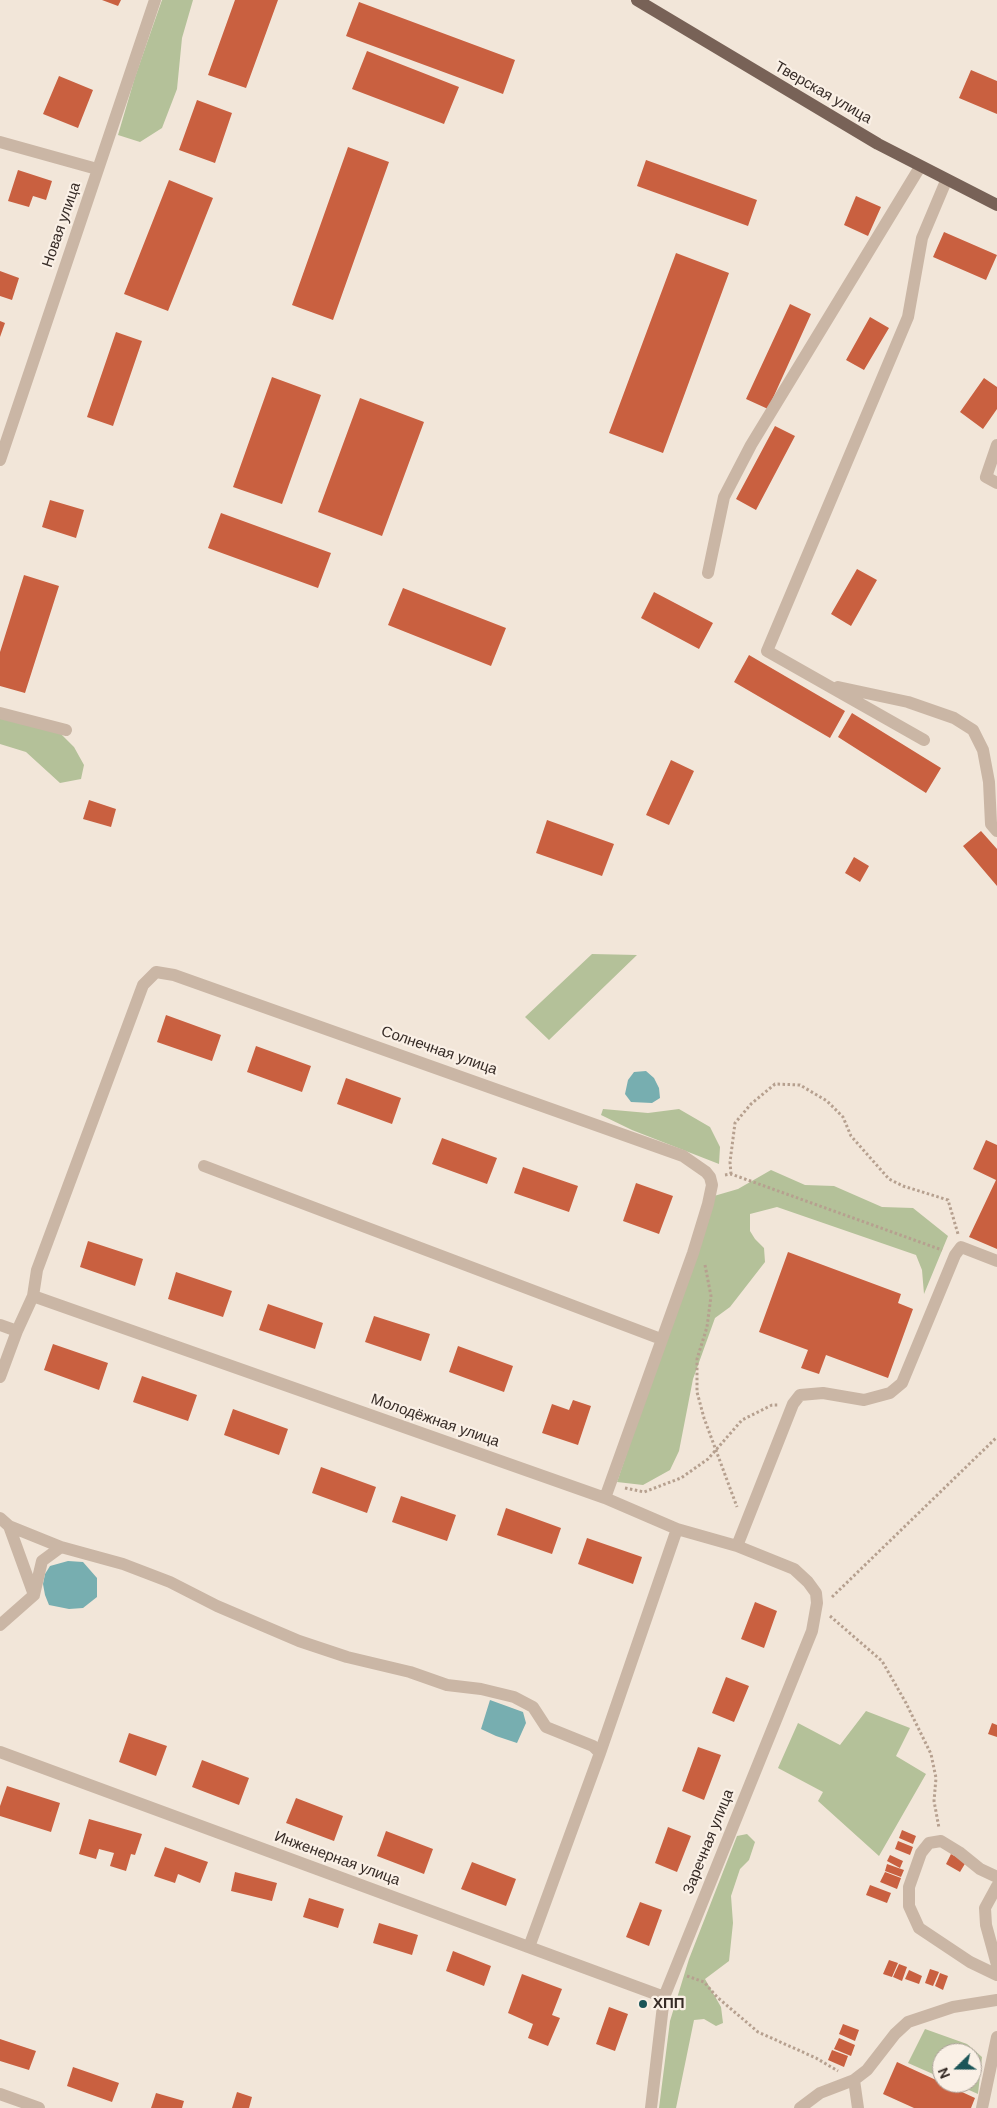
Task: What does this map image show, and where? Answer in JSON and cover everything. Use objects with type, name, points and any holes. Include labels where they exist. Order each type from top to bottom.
[{"type":"main road","name":"Тверская улица","points":[[637,0],[705,42],[920,167],[997,206]]},
{"type":"street","name":"Новая улица","points":[[0,460],[155,0]]},
{"type":"street","points":[[0,142],[97,169]]},
{"type":"street","points":[[708,573],[724,497],[751,445],[920,167]]},
{"type":"street","points":[[924,740],[767,651],[908,317],[922,238],[946,181]]},
{"type":"street","points":[[997,445],[986,477],[997,483]]},
{"type":"street","points":[[826,684],[908,702],[954,718],[973,730],[983,750],[993,778],[991,824],[997,831]]},
{"type":"street","points":[[0,713],[66,730]]},
{"type":"street","name":"Солнечная улица","points":[[33,1296],[37,1270],[143,985],[156,972],[174,975],[674,1152],[683,1156],[708,1174]]},
{"type":"street","points":[[204,1166],[661,1339]]},
{"type":"street","points":[[605,1498],[698,1237],[712,1185],[708,1174]]},
{"type":"street","points":[[737,1546],[794,1404],[800,1395],[823,1394],[864,1400],[890,1393],[902,1383],[958,1251],[997,1261]]},
{"type":"street","points":[[0,1377],[17,1331],[33,1296]]},
{"type":"street","name":"Молодёжная улица","points":[[33,1296],[605,1498],[678,1529],[737,1546],[794,1569],[808,1582],[818,1601]]},
{"type":"street","points":[[0,1325],[17,1331]]},
{"type":"street","points":[[4,1522],[61,1547],[123,1564],[170,1582],[217,1606],[299,1641],[347,1657],[410,1672],[447,1685],[481,1689],[514,1697],[533,1707],[546,1726],[593,1746],[600,1753]]},
{"type":"street","points":[[4,1522],[34,1595]]},
{"type":"street","points":[[529,1947],[600,1753],[678,1529]]},
{"type":"street","points":[[0,1624],[34,1595],[42,1561],[61,1547]]},
{"type":"street","name":"Заречная улица","points":[[651,2108],[664,1997],[812,1630],[818,1601]]},
{"type":"street","name":"Инженерная улица","points":[[0,1752],[664,1997]]},
{"type":"street","points":[[997,1877],[980,1869],[941,1840],[929,1843],[921,1853],[909,1887],[909,1906],[919,1928],[970,1962],[997,1975]]},
{"type":"street","points":[[997,1886],[986,1908],[986,1925],[997,1965]]},
{"type":"street","points":[[800,2108],[820,2093],[854,2080],[867,2070],[895,2034],[908,2022],[953,2007],[997,2000]]},
{"type":"street","points":[[982,2108],[997,2037]]},
{"type":"street","points":[[854,2080],[858,2108]]},
{"type":"street","points":[[0,2094],[38,2108]]},
{"type":"path","points":[[708,1174],[731,1174],[958,1251],[948,1200],[903,1186],[889,1179],[851,1136],[843,1117],[827,1101],[800,1085],[775,1084],[750,1104],[735,1123],[730,1162],[731,1174]]},
{"type":"path","points":[[698,1237],[711,1296],[707,1327],[698,1359],[697,1392],[704,1418],[744,1526]]},
{"type":"path","points":[[609,1484],[644,1492],[681,1478],[708,1459],[742,1420],[772,1405],[794,1404]]},
{"type":"path","points":[[941,1840],[934,1801],[936,1778],[931,1754],[906,1703],[882,1661],[818,1601],[997,1437]]},
{"type":"path","points":[[674,1971],[704,1982],[717,1997],[758,2032],[816,2058],[854,2080]]},
{"type":"green space","points":[[162,0],[193,0],[182,38],[177,89],[162,128],[140,142],[118,135],[135,77]]},
{"type":"green space","points":[[0,717],[60,733],[74,747],[84,765],[81,779],[60,783],[26,752],[0,744]]},
{"type":"green space","points":[[592,954],[637,955],[549,1040],[525,1017]]},
{"type":"green space","points":[[603,1109],[648,1113],[679,1109],[710,1127],[720,1147],[719,1164],[632,1130],[601,1115]]},
{"type":"green space","points":[[771,1170],[805,1185],[834,1186],[882,1207],[913,1208],[948,1236],[924,1294],[922,1270],[916,1255],[777,1207],[750,1214],[750,1231],[764,1248],[765,1262],[730,1307],[715,1318],[693,1379],[679,1451],[670,1470],[643,1485],[617,1482],[714,1196],[738,1189]]},
{"type":"green space","points":[[866,1711],[910,1728],[896,1756],[926,1774],[879,1856],[818,1801],[823,1792],[778,1768],[798,1723],[840,1745]]},
{"type":"green space","points":[[747,1834],[755,1842],[749,1860],[740,1869],[731,1896],[733,1923],[729,1961],[705,1979],[721,2007],[723,2023],[716,2026],[704,2019],[694,2020],[676,2108],[659,2108],[670,2021],[689,1959],[737,1836]]},
{"type":"green space","points":[[925,2029],[964,2043],[932,2043],[932,2074],[908,2063]]},
{"type":"water","points":[[646,1071],[654,1078],[659,1088],[660,1098],[652,1103],[631,1102],[625,1094],[628,1080],[634,1072]]},
{"type":"water","points":[[68,1561],[83,1562],[97,1578],[97,1597],[83,1608],[69,1609],[49,1605],[45,1595],[43,1584],[45,1574],[50,1566]]},
{"type":"water","points":[[490,1700],[523,1712],[526,1723],[517,1743],[481,1729]]},
{"type":"building","points":[[102,0],[121,0],[118,6]]},
{"type":"building","points":[[235,0],[278,0],[246,88],[208,75]]},
{"type":"building","points":[[359,2],[515,60],[503,94],[346,36]]},
{"type":"building","points":[[367,51],[459,87],[444,124],[352,89]]},
{"type":"building","points":[[971,70],[997,81],[997,114],[959,98]]},
{"type":"building","points":[[59,76],[93,90],[78,128],[43,114]]},
{"type":"building","points":[[197,100],[232,113],[215,163],[179,150]]},
{"type":"building","points":[[348,147],[389,162],[333,320],[292,305]]},
{"type":"building","points":[[646,160],[757,200],[748,226],[637,186]]},
{"type":"building","points":[[18,170],[52,181],[46,200],[33,196],[29,207],[8,201]]},
{"type":"building","points":[[169,180],[213,198],[168,311],[124,294]]},
{"type":"building","points":[[856,196],[881,207],[868,236],[844,225]]},
{"type":"building","points":[[944,232],[997,255],[986,280],[933,257]]},
{"type":"building","points":[[676,253],[729,273],[663,453],[609,433]]},
{"type":"building","points":[[0,271],[19,278],[12,300],[0,296]]},
{"type":"building","points":[[790,304],[811,314],[768,409],[746,399]]},
{"type":"building","points":[[870,317],[889,328],[864,370],[846,360]]},
{"type":"building","points":[[0,321],[5,323],[0,337]]},
{"type":"building","points":[[116,332],[142,341],[113,426],[87,417]]},
{"type":"building","points":[[272,377],[321,395],[282,504],[233,487]]},
{"type":"building","points":[[984,378],[997,387],[997,409],[983,429],[960,412]]},
{"type":"building","points":[[360,398],[424,422],[382,536],[318,512]]},
{"type":"building","points":[[775,426],[795,436],[756,510],[736,499]]},
{"type":"building","points":[[50,500],[84,510],[76,538],[42,527]]},
{"type":"building","points":[[221,513],[331,553],[318,588],[208,548]]},
{"type":"building","points":[[857,569],[877,580],[851,626],[831,614]]},
{"type":"building","points":[[24,575],[59,586],[25,693],[0,686],[0,652]]},
{"type":"building","points":[[403,588],[506,628],[491,666],[388,625]]},
{"type":"building","points":[[654,592],[713,623],[699,649],[641,618]]},
{"type":"building","points":[[749,655],[845,711],[830,738],[734,682]]},
{"type":"building","points":[[852,713],[941,768],[926,793],[838,737]]},
{"type":"building","points":[[671,760],[694,771],[669,825],[646,815]]},
{"type":"building","points":[[89,800],[116,809],[111,827],[83,819]]},
{"type":"building","points":[[547,820],[614,844],[602,876],[536,853]]},
{"type":"building","points":[[981,831],[997,849],[997,886],[963,846]]},
{"type":"building","points":[[854,857],[869,866],[860,882],[845,873]]},
{"type":"building","points":[[166,1015],[221,1035],[212,1061],[157,1042]]},
{"type":"building","points":[[256,1046],[311,1066],[302,1092],[247,1072]]},
{"type":"building","points":[[346,1078],[401,1098],[392,1124],[337,1104]]},
{"type":"building","points":[[442,1138],[497,1158],[487,1184],[432,1164]]},
{"type":"building","points":[[986,1140],[997,1145],[997,1249],[969,1237],[996,1180],[973,1169]]},
{"type":"building","points":[[523,1167],[578,1186],[569,1212],[514,1193]]},
{"type":"building","points":[[636,1183],[673,1196],[659,1234],[623,1221]]},
{"type":"building","points":[[88,1241],[143,1259],[135,1286],[80,1267]]},
{"type":"building","points":[[788,1252],[901,1294],[898,1303],[913,1309],[888,1378],[826,1355],[819,1374],[801,1368],[808,1350],[759,1332]]},
{"type":"building","points":[[176,1272],[232,1291],[223,1317],[168,1299]]},
{"type":"building","points":[[268,1304],[323,1323],[315,1349],[259,1330]]},
{"type":"building","points":[[374,1316],[430,1334],[421,1361],[365,1342]]},
{"type":"building","points":[[53,1344],[108,1363],[99,1390],[44,1370]]},
{"type":"building","points":[[458,1346],[513,1366],[504,1392],[449,1372]]},
{"type":"building","points":[[142,1376],[197,1395],[188,1421],[133,1402]]},
{"type":"building","points":[[573,1400],[591,1406],[578,1445],[542,1433],[552,1404],[569,1410]]},
{"type":"building","points":[[233,1409],[288,1429],[279,1455],[224,1435]]},
{"type":"building","points":[[321,1467],[376,1487],[367,1513],[312,1493]]},
{"type":"building","points":[[401,1496],[456,1515],[447,1541],[392,1522]]},
{"type":"building","points":[[506,1508],[561,1528],[552,1554],[497,1535]]},
{"type":"building","points":[[587,1538],[642,1557],[633,1584],[578,1564]]},
{"type":"building","points":[[755,1602],[777,1611],[764,1648],[741,1639]]},
{"type":"building","points":[[726,1677],[749,1686],[734,1722],[712,1713]]},
{"type":"building","points":[[992,1723],[997,1725],[997,1737],[988,1734]]},
{"type":"building","points":[[129,1733],[167,1746],[156,1776],[119,1762]]},
{"type":"building","points":[[698,1747],[721,1755],[704,1800],[682,1791]]},
{"type":"building","points":[[202,1760],[249,1778],[239,1805],[192,1787]]},
{"type":"building","points":[[7,1786],[60,1803],[51,1832],[0,1816],[0,1806]]},
{"type":"building","points":[[296,1798],[343,1816],[334,1841],[286,1823]]},
{"type":"building","points":[[89,1819],[142,1834],[135,1855],[131,1854],[126,1871],[110,1866],[114,1853],[99,1849],[96,1859],[79,1854]]},
{"type":"building","points":[[668,1827],[691,1836],[677,1872],[655,1863]]},
{"type":"building","points":[[902,1830],[916,1836],[913,1844],[899,1838]]},
{"type":"building","points":[[386,1831],[433,1849],[424,1874],[377,1856]]},
{"type":"building","points":[[898,1841],[913,1847],[910,1855],[895,1849]]},
{"type":"building","points":[[165,1847],[208,1862],[200,1883],[178,1874],[175,1883],[154,1876]]},
{"type":"building","points":[[951,1854],[966,1862],[960,1872],[946,1864]]},
{"type":"building","points":[[890,1855],[903,1861],[900,1868],[887,1861]]},
{"type":"building","points":[[472,1862],[516,1879],[506,1906],[461,1889]]},
{"type":"building","points":[[887,1864],[904,1870],[901,1877],[885,1871]]},
{"type":"building","points":[[235,1872],[277,1883],[272,1901],[231,1891]]},
{"type":"building","points":[[885,1872],[901,1878],[897,1889],[880,1882]]},
{"type":"building","points":[[870,1885],[891,1893],[887,1903],[866,1895]]},
{"type":"building","points":[[309,1898],[344,1909],[338,1928],[303,1917]]},
{"type":"building","points":[[640,1902],[662,1910],[649,1946],[626,1937]]},
{"type":"building","points":[[379,1923],[418,1935],[412,1955],[373,1943]]},
{"type":"building","points":[[453,1951],[491,1966],[484,1986],[446,1971]]},
{"type":"building","points":[[889,1960],[898,1963],[892,1977],[883,1974]]},
{"type":"building","points":[[899,1964],[907,1967],[902,1981],[893,1977]]},
{"type":"building","points":[[930,1969],[939,1972],[933,1986],[925,1983]]},
{"type":"building","points":[[909,1970],[922,1976],[919,1984],[905,1979]]},
{"type":"building","points":[[940,1973],[948,1976],[943,1990],[935,1986]]},
{"type":"building","points":[[522,1974],[562,1989],[552,2015],[560,2018],[548,2046],[528,2038],[533,2024],[508,2013]]},
{"type":"building","points":[[609,2007],[628,2014],[615,2051],[596,2044]]},
{"type":"building","points":[[843,2024],[859,2030],[855,2041],[839,2034]]},
{"type":"building","points":[[839,2038],[855,2045],[851,2056],[834,2049]]},
{"type":"building","points":[[0,2039],[36,2051],[29,2070],[0,2061]]},
{"type":"building","points":[[832,2050],[848,2056],[844,2067],[828,2060]]},
{"type":"building","points":[[897,2062],[932,2078],[932,2093],[964,2093],[975,2098],[971,2108],[914,2108],[883,2094]]},
{"type":"building","points":[[73,2067],[119,2083],[112,2102],[67,2086]]},
{"type":"building","points":[[237,2092],[252,2097],[249,2108],[232,2108]]},
{"type":"building","points":[[156,2093],[184,2101],[182,2108],[151,2108]]},
{"type":"place","name":"ХПП","points":[[643,2004]]}]
